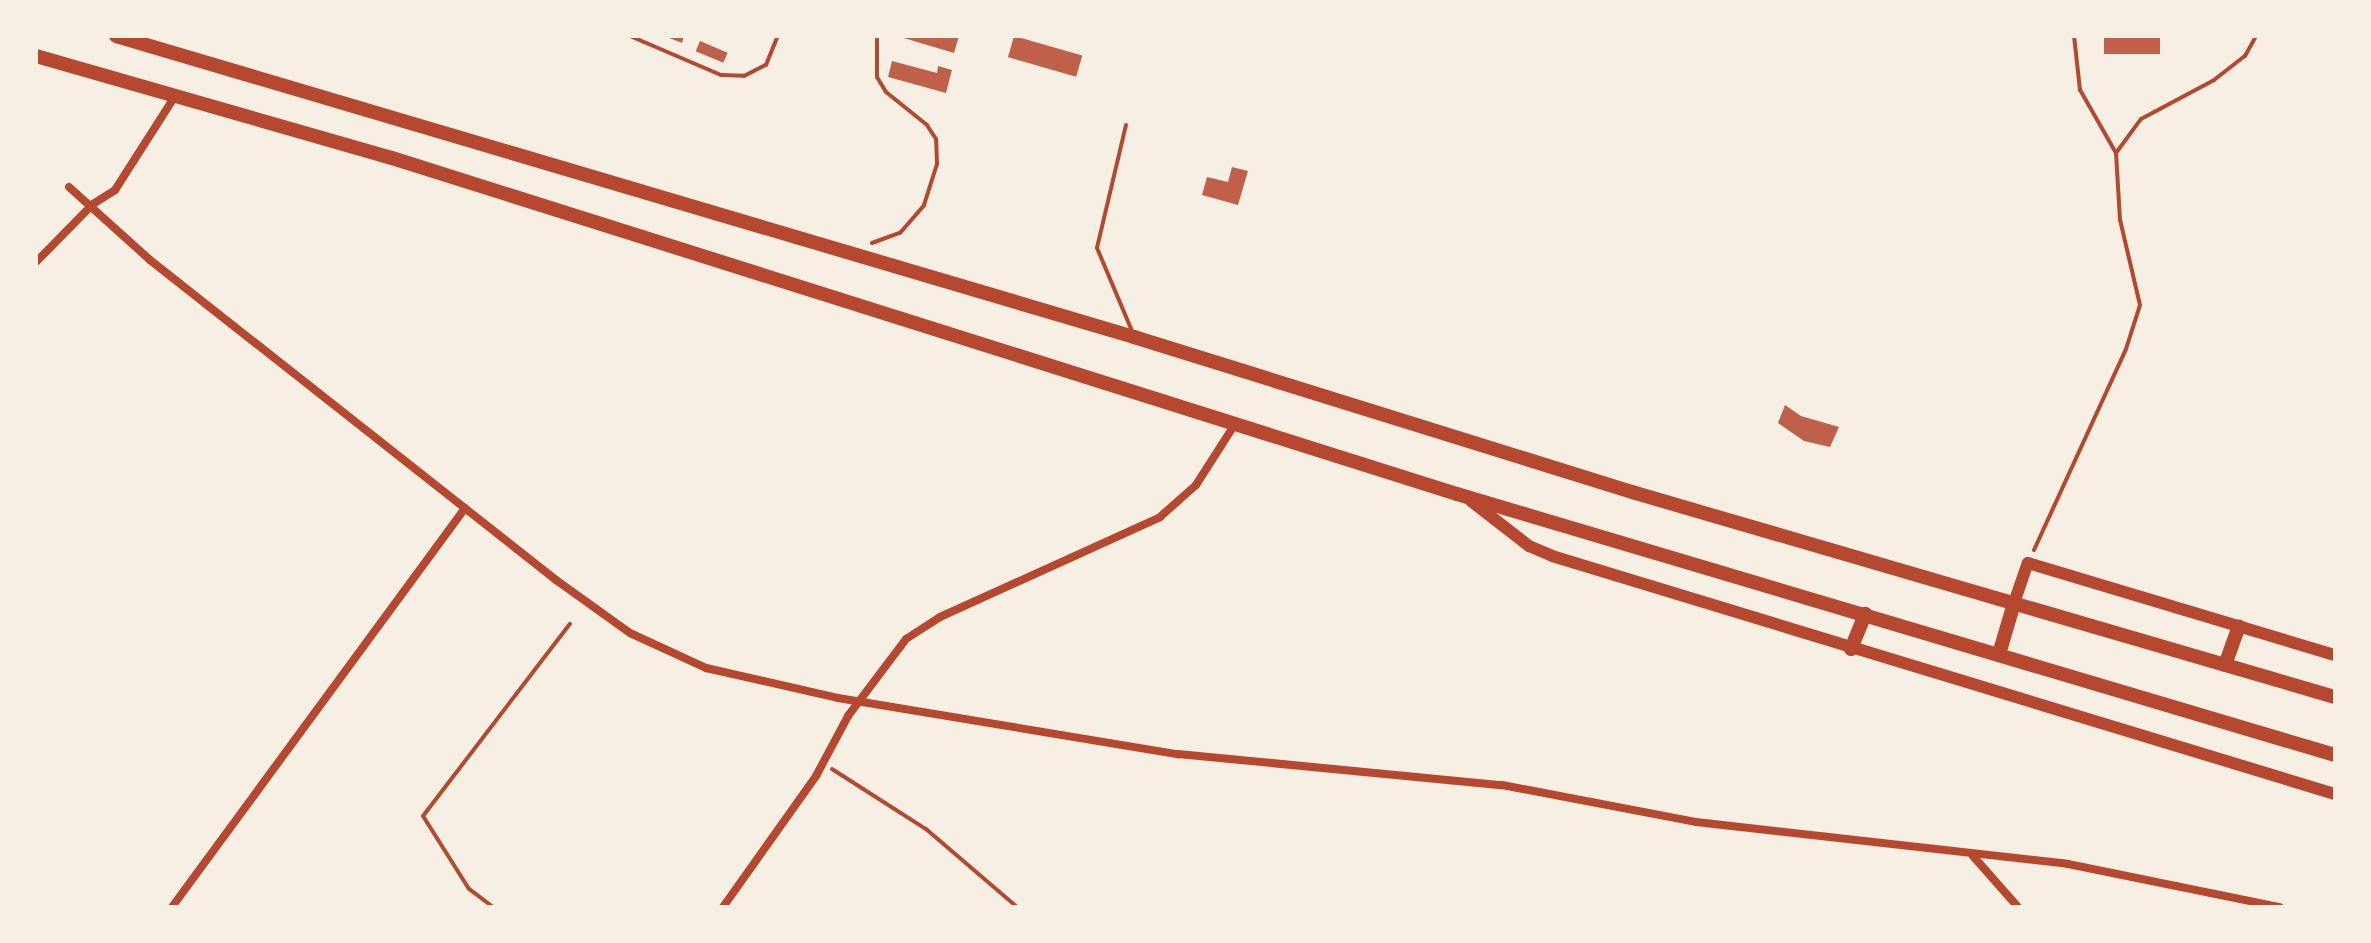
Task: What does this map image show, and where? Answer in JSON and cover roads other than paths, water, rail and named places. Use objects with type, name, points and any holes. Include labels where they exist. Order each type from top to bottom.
[{"type":"highway","points":[[116,36],[1134,337],[1588,479],[2015,600],[2335,697]]},
{"type":"highway","points":[[36,56],[392,158],[1457,494],[2335,755]]},
{"type":"highway","points":[[1999,654],[2015,600]]},
{"type":"highway","points":[[1851,649],[1865,614]]},
{"type":"highway","points":[[2225,665],[2239,626]]},
{"type":"main road","points":[[1457,494],[1529,546],[1552,556],[2335,794]]},
{"type":"main road","points":[[2015,600],[2028,563],[2335,655]]},
{"type":"street","points":[[36,262],[93,204],[115,190],[175,96]]},
{"type":"street","points":[[69,187],[93,204],[150,260],[465,508],[630,633],[706,668],[858,702],[1178,754],[1502,785],[1696,822],[1973,856],[2068,864],[2280,907]]},
{"type":"street","points":[[723,907],[823,765],[858,702],[891,653],[922,627],[1160,517],[1196,485],[1235,424]]},
{"type":"street","points":[[172,907],[465,508]]},
{"type":"street","points":[[1973,856],[2018,907]]},
{"type":"lane","points":[[1126,125],[1097,248],[1106,281],[1134,337]]}]
